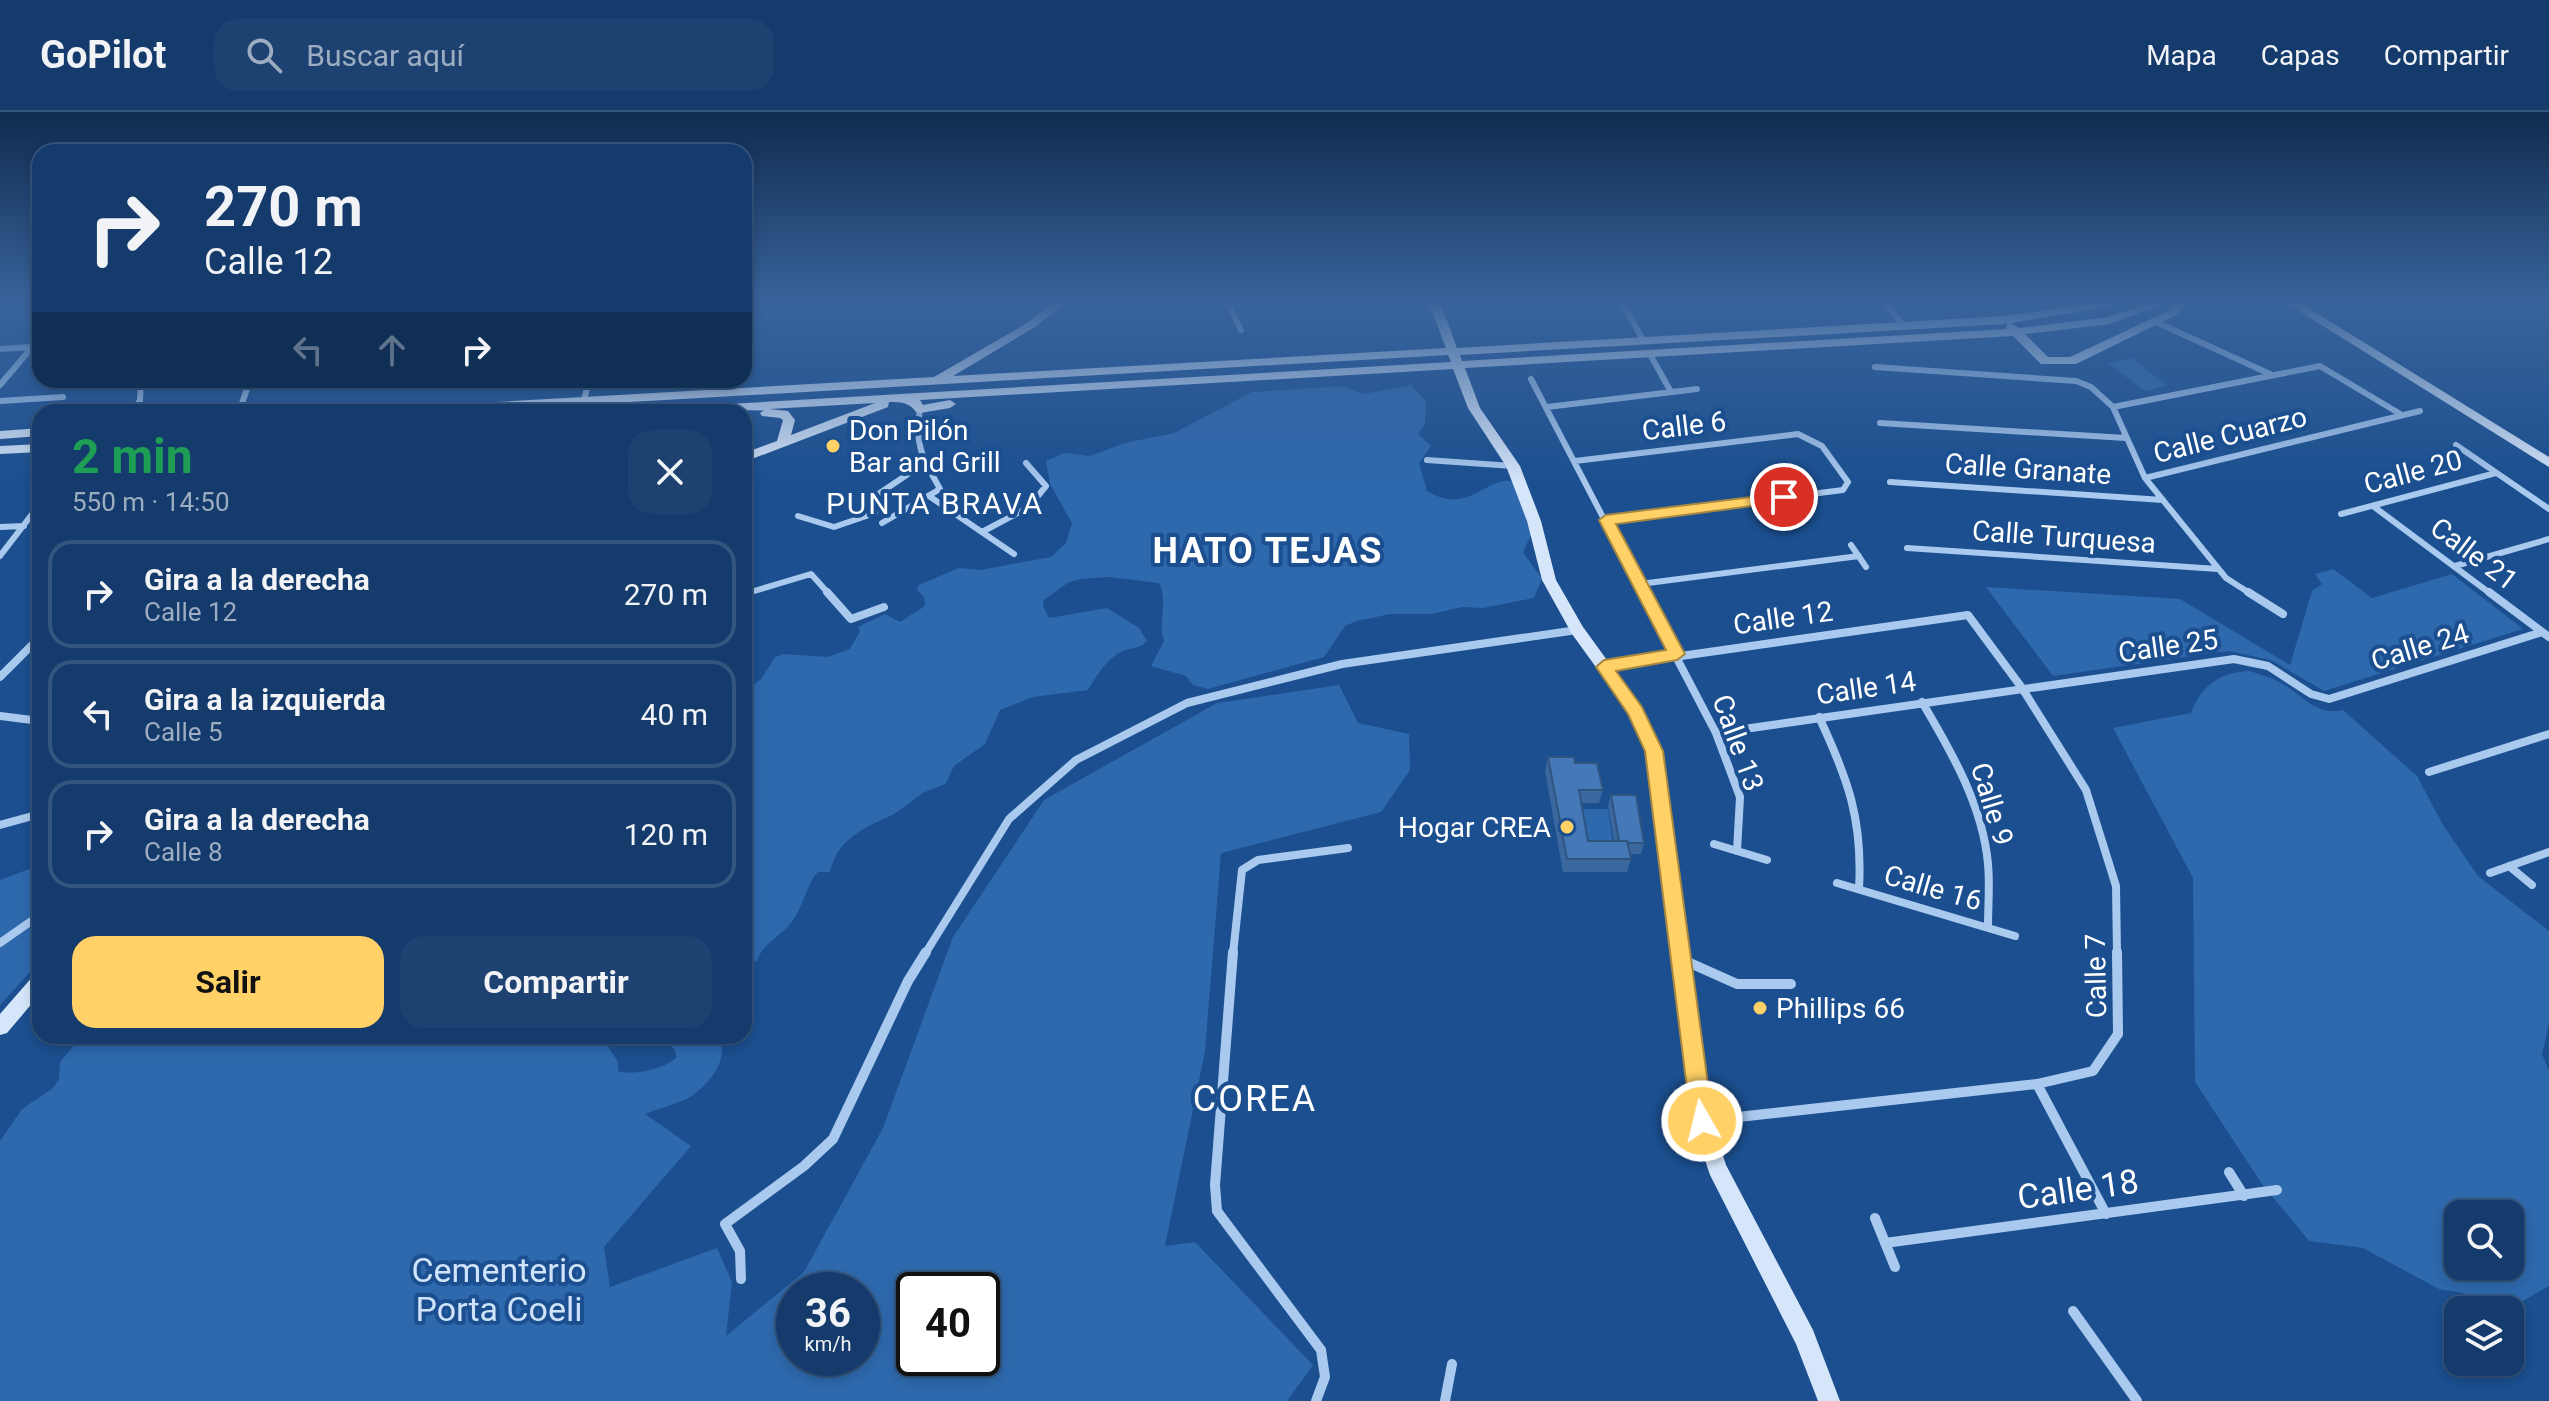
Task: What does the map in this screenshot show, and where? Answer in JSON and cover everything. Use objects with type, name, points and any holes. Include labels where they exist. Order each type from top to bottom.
[{"type":"main road","points":[[752,455],[900,398],[963,364]]},
{"type":"main road","points":[[983,364],[993,371],[1061,374]]},
{"type":"main road","points":[[520,404],[1061,374],[1320,364]]},
{"type":"main road","points":[[752,407],[1207,381],[1398,364]]},
{"type":"main road","points":[[1458,364],[1474,408],[1513,466],[1534,521],[1549,580],[1577,630],[1636,711],[1654,751],[1702,1121],[1717,1168],[1805,1338],[1829,1401]]},
{"type":"main road","points":[[2390,364],[2549,463]]},
{"type":"main road","points":[[900,398],[916,403],[920,409],[974,401],[1127,392],[1207,381]]},
{"type":"main road","points":[[752,414],[784,414],[789,420],[783,442]]},
{"type":"main road","points":[[0,435],[32,433]]},
{"type":"main road","points":[[0,450],[32,448]]},
{"type":"main road","points":[[0,1027],[32,990]]},
{"type":"street","points":[[0,385],[18,364]]},
{"type":"street","points":[[1656,364],[1671,392]]},
{"type":"street","points":[[2248,364],[2270,374]]},
{"type":"street","points":[[1875,367],[2076,381],[2091,387],[2113,407],[2145,478],[2218,569],[2226,578],[2283,614]]},
{"type":"street","points":[[2113,407],[2270,374],[2324,367],[2402,415]]},
{"type":"street","name":"Calle 13","points":[[1531,379],[1716,733],[1740,797],[1737,851]]},
{"type":"street","points":[[584,400],[587,388]]},
{"type":"street","points":[[1547,407],[1697,389]]},
{"type":"street","points":[[0,401],[63,397]]},
{"type":"street","points":[[882,523],[940,489],[921,455],[916,434],[920,409]]},
{"type":"street","name":"Calle Cuarzo","points":[[2145,478],[2420,411]]},
{"type":"street","points":[[1880,423],[2126,438]]},
{"type":"street","name":"Calle 6","points":[[1575,461],[1798,434],[1820,442],[1848,482],[1843,490],[1606,520]]},
{"type":"street","points":[[2456,445],[2549,509]]},
{"type":"street","points":[[798,516],[826,522],[834,527],[875,513],[871,499],[917,468],[915,459],[921,455]]},
{"type":"street","points":[[1427,460],[1513,466]]},
{"type":"street","points":[[982,532],[1029,507],[1046,486],[1026,463]]},
{"type":"street","name":"Calle 20","points":[[2341,514],[2496,473]]},
{"type":"street","name":"Calle Granate","points":[[1890,482],[2163,500]]},
{"type":"street","points":[[929,496],[1014,554]]},
{"type":"street","name":"Calle 21","points":[[2373,506],[2545,635]]},
{"type":"street","points":[[0,556],[32,515]]},
{"type":"street","points":[[0,527],[24,526]]},
{"type":"street","points":[[2455,566],[2549,539]]},
{"type":"street","points":[[1851,545],[1866,567]]},
{"type":"street","name":"Calle Turquesa","points":[[1907,548],[2218,569]]},
{"type":"street","points":[[1640,584],[1859,556]]},
{"type":"street","points":[[752,592],[811,574],[851,619],[884,607]]},
{"type":"street","name":"Calle 12","points":[[1604,667],[1677,654],[1968,615]]},
{"type":"street","name":"Calle 7","points":[[1702,1121],[2037,1084],[2093,1071],[2118,1034],[2116,886],[2086,790],[2022,688],[1968,615]]},
{"type":"street","points":[[741,1279],[740,1251],[725,1224],[793,1175],[833,1139],[908,981],[1009,819],[1076,760],[1187,703],[1342,664],[1577,630]]},
{"type":"street","name":"Calle 24","points":[[2311,694],[2329,699],[2545,635]]},
{"type":"street","points":[[0,677],[32,645]]},
{"type":"street","name":"Calle 25","points":[[2022,688],[2234,659],[2268,666],[2311,694]]},
{"type":"street","name":"Calle 14","points":[[1716,733],[2022,688]]},
{"type":"street","name":"Calle 9","points":[[1922,702],[1957,761],[1979,818],[1988,856],[1988,927]]},
{"type":"street","points":[[0,716],[32,720]]},
{"type":"street","points":[[1819,717],[1856,793],[1863,849],[1859,889]]},
{"type":"street","points":[[2429,772],[2546,738]]},
{"type":"street","points":[[0,825],[32,816]]},
{"type":"street","points":[[1714,844],[1767,860]]},
{"type":"street","points":[[1316,1401],[1325,1389],[1326,1367],[1321,1350],[1217,1211],[1215,1185],[1226,1017],[1242,870],[1258,860],[1348,848]]},
{"type":"street","points":[[2490,873],[2549,852]]},
{"type":"street","points":[[2509,866],[2532,885]]},
{"type":"street","name":"Calle 16","points":[[1837,883],[2015,936]]},
{"type":"street","points":[[0,943],[32,921]]},
{"type":"street","points":[[1679,958],[1737,984],[1791,984]]},
{"type":"street","points":[[2037,1084],[2106,1214]]},
{"type":"street","points":[[2229,1172],[2244,1196]]},
{"type":"street","name":"Calle 18","points":[[1885,1243],[2277,1190]]},
{"type":"street","points":[[1875,1218],[1895,1267]]},
{"type":"street","points":[[2073,1311],[2137,1401]]},
{"type":"street","points":[[1445,1401],[1452,1364]]},
{"type":"green space","points":[[2110,364],[2140,364],[2167,386],[2145,391]]},
{"type":"green space","points":[[1411,385],[1426,401],[1425,424],[1418,434],[1431,446],[1419,463],[1427,491],[1442,498],[1456,499],[1497,483],[1517,483],[1531,535],[1523,552],[1542,579],[1534,598],[1483,608],[1462,607],[1432,614],[1390,614],[1357,621],[1345,626],[1324,657],[1208,689],[1193,685],[1186,676],[1151,666],[1164,641],[1163,598],[1159,583],[1109,577],[1069,582],[1044,600],[1043,606],[1049,618],[1107,608],[1139,628],[1147,641],[1112,658],[1088,690],[1033,697],[1000,710],[985,744],[954,766],[946,783],[923,793],[845,843],[830,872],[818,872],[814,876],[791,923],[763,949],[757,961],[752,963],[752,686],[762,678],[775,657],[783,654],[828,657],[850,649],[860,631],[858,627],[885,614],[900,622],[925,606],[924,597],[917,590],[919,585],[959,568],[980,570],[1051,557],[1066,543],[1072,523],[1050,484],[1046,461],[1064,453],[1090,456],[1125,443],[1174,433],[1252,392],[1342,386],[1364,394]]},
{"type":"green space","points":[[2333,569],[2372,598],[2452,574],[2523,629],[2324,691],[2271,660],[2228,651],[2053,676],[1986,587],[2180,599],[2290,665],[2312,591],[2322,584],[2315,574]]},
{"type":"green space","points":[[2250,671],[2284,684],[2324,710],[2343,710],[2417,776],[2443,825],[2478,876],[2549,931],[2549,1023],[2542,1054],[2549,1071],[2549,1286],[2524,1300],[2524,1296],[2479,1296],[2439,1289],[2363,1248],[2309,1241],[2262,1184],[2195,1082],[2193,878],[2113,728],[2191,713],[2206,688],[2230,674]]},
{"type":"green space","name":"Cementerio Porta Coeli","points":[[1339,685],[1358,723],[1409,734],[1410,770],[1381,812],[1221,853],[1205,1051],[1165,1246],[1195,1242],[1313,1365],[1287,1401],[0,1401],[0,1141],[22,1109],[53,1088],[59,1079],[60,1062],[75,1044],[606,1044],[618,1062],[618,1071],[632,1073],[656,1068],[676,1058],[675,1050],[669,1044],[721,1044],[720,1061],[703,1087],[683,1100],[645,1114],[691,1146],[604,1247],[610,1287],[717,1248],[732,1282],[726,1336],[776,1295],[776,1376],[880,1376],[880,1272],[804,1272],[883,1128],[953,937],[1044,800],[1217,703]]},
{"type":"green space","points":[[1581,809],[1608,809],[1614,851],[1586,850]]},
{"type":"green space","points":[[32,868],[32,970],[0,1005],[0,880]]},
{"type":"building","points":[[1548,757],[1574,757],[1575,763],[1597,763],[1603,790],[1579,790],[1588,841],[1627,841],[1631,859],[1567,859]]},
{"type":"building","name":"Hogar CREA","points":[[1611,795],[1636,795],[1644,843],[1619,841]]},
{"type":"place","name":"Don Pilón Bar and Grill","points":[[833,446]]},
{"type":"place","name":"Hogar CREA","points":[[1567,827]]},
{"type":"place","name":"Phillips 66","points":[[1760,1008]]},
{"type":"district","name":"PUNTA BRAVA","points":[[935,503]]},
{"type":"district","name":"HATO TEJAS","points":[[1268,551]]},
{"type":"district","name":"COREA","points":[[1255,1099]]},
{"type":"route","points":[[1702,1121],[1654,751],[1636,711],[1604,667],[1677,654],[1606,520],[1784,497]]}]
